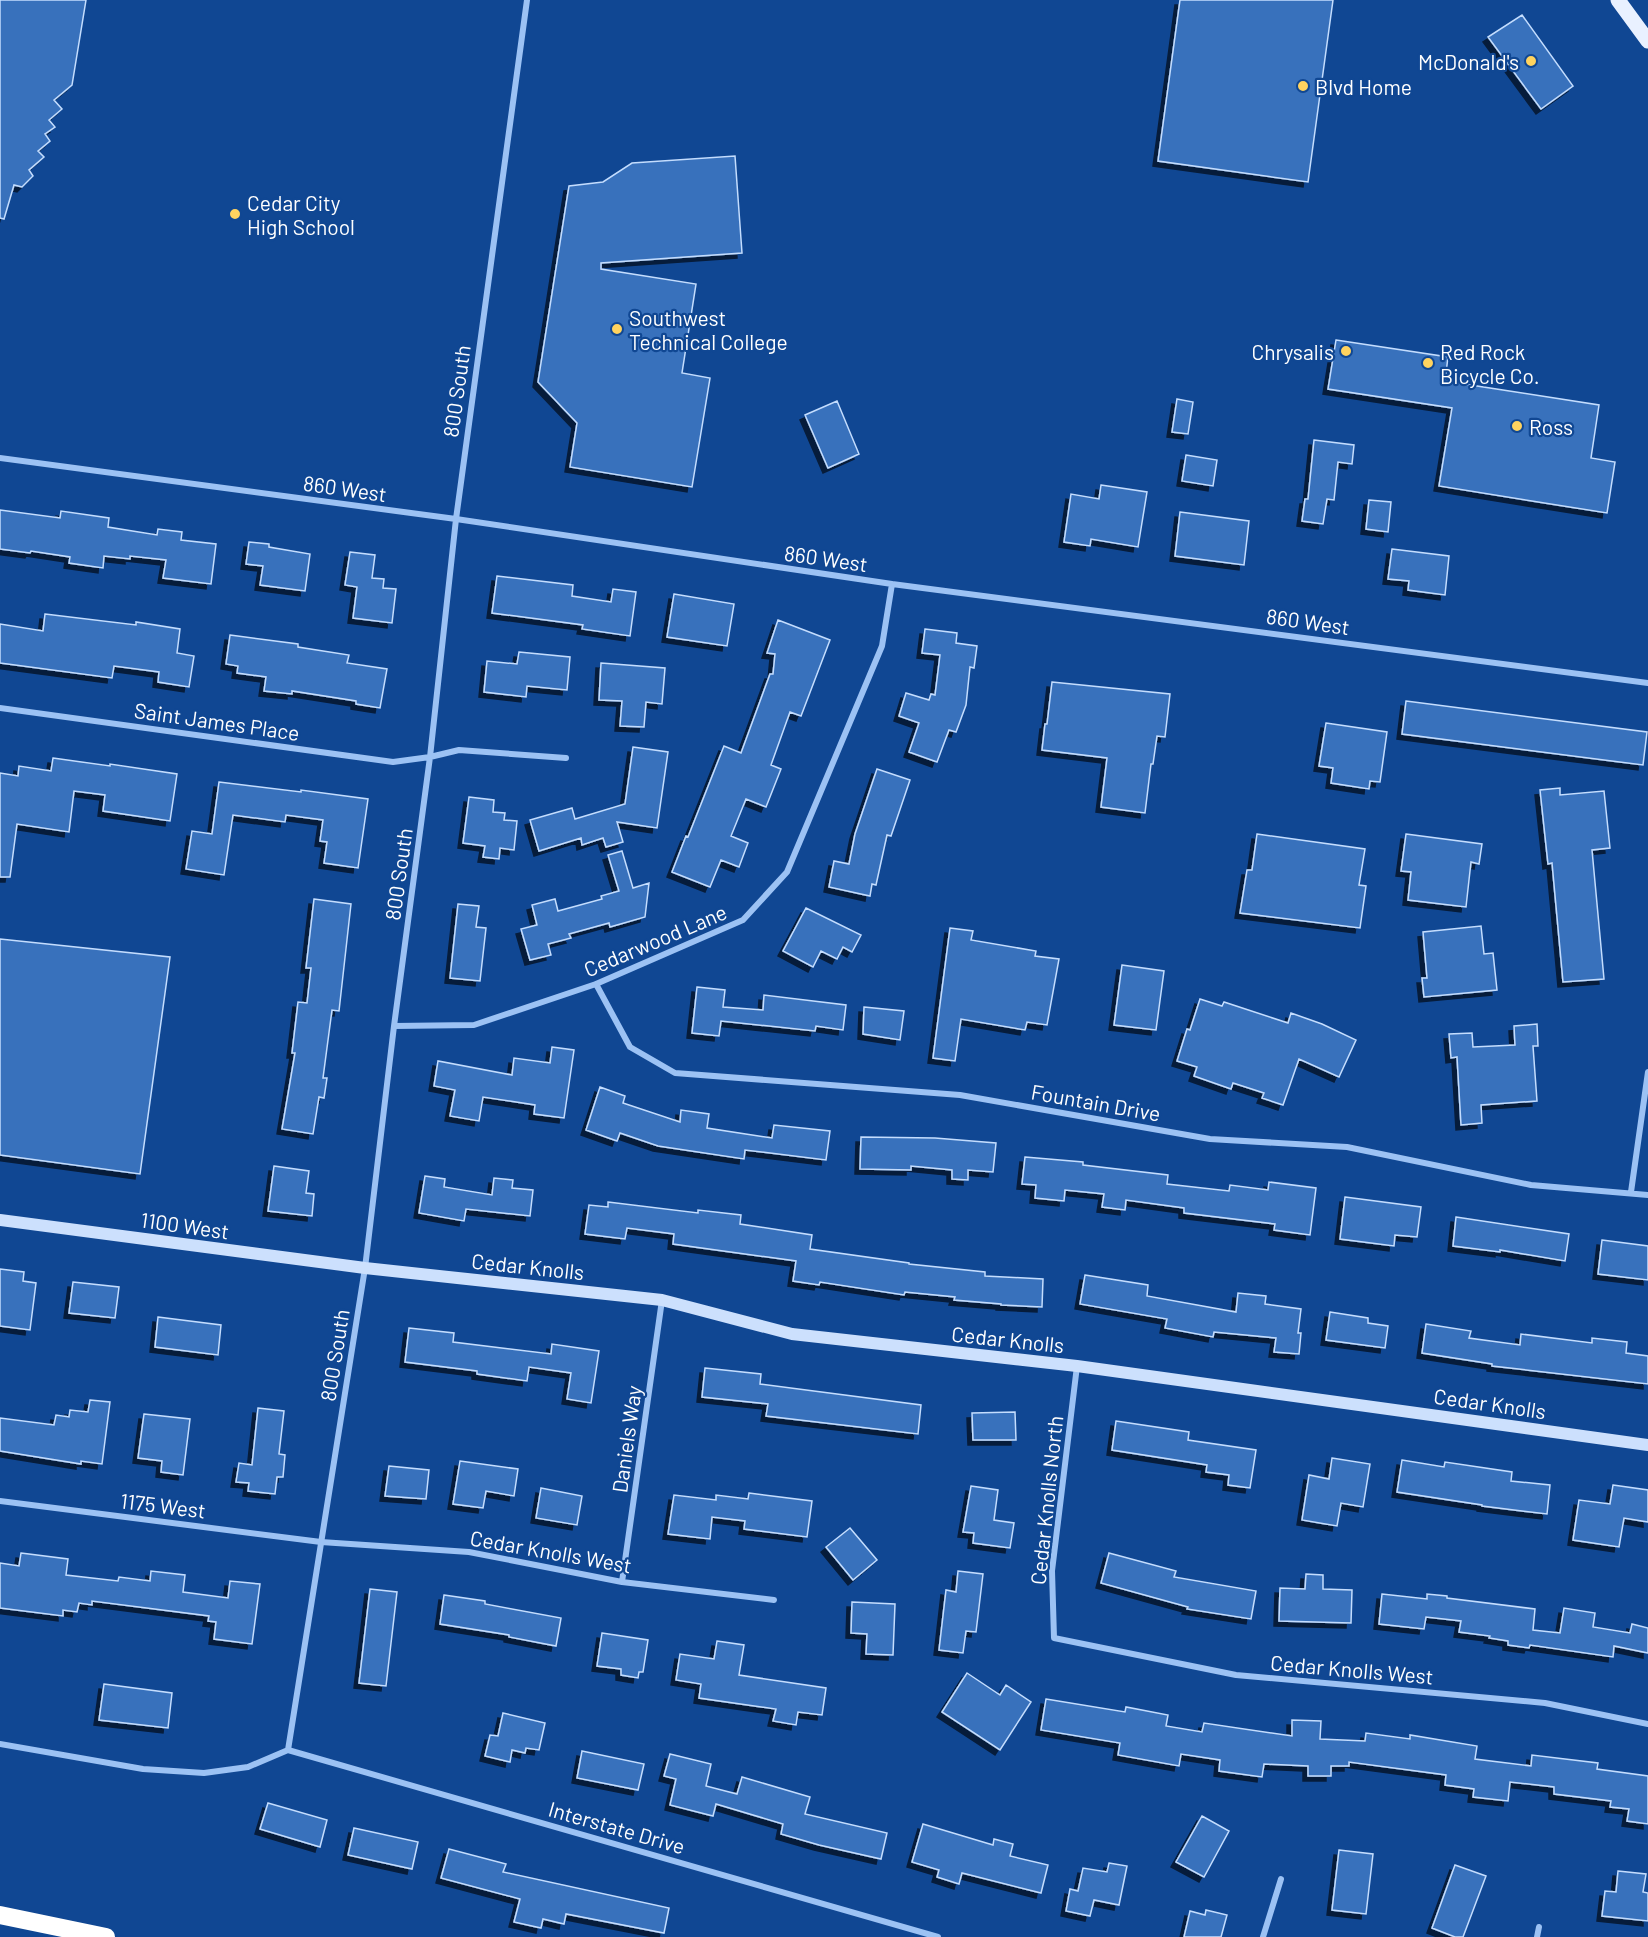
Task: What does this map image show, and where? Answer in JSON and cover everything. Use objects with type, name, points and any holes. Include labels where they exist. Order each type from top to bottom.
[{"type":"highway","points":[[0,1915],[106,1937]]},
{"type":"main road","points":[[1618,0],[1648,41]]},
{"type":"street","name":"800 South","points":[[288,1750],[365,1268],[393,1026],[430,757],[456,519],[527,0]]},
{"type":"street","name":"860 West","points":[[0,458],[456,519],[892,584],[1648,683]]},
{"type":"street","name":"Cedarwood Lane","points":[[393,1026],[474,1025],[596,984],[743,920],[787,872],[882,645],[892,584]]},
{"type":"street","name":"Saint James Place","points":[[0,708],[393,762],[459,750],[566,758]]},
{"type":"street","name":"Fountain Drive","points":[[596,984],[630,1047],[675,1073],[960,1095],[1210,1139],[1347,1147],[1531,1185],[1648,1195]]},
{"type":"street","points":[[1631,1192],[1648,1072]]},
{"type":"street","name":"1100 West","points":[[0,1220],[365,1268]]},
{"type":"street","name":"Cedar Knolls","points":[[365,1268],[662,1300],[792,1334],[1077,1366],[1648,1445]]},
{"type":"street","name":"Daniels Way","points":[[622,1582],[662,1300]]},
{"type":"street","name":"Cedar Knolls North","points":[[1054,1638],[1052,1571],[1077,1366]]},
{"type":"street","name":"1175 West","points":[[0,1501],[321,1542]]},
{"type":"street","name":"Cedar Knolls West","points":[[321,1542],[469,1552],[622,1582],[774,1600]]},
{"type":"street","name":"Cedar Knolls West","points":[[1054,1638],[1236,1676],[1545,1703],[1648,1724]]},
{"type":"street","points":[[0,1744],[142,1769],[204,1773],[248,1767],[288,1750]]},
{"type":"street","name":"Interstate Drive","points":[[288,1750],[938,1937]]},
{"type":"street","points":[[1263,1937],[1281,1879]]},
{"type":"street","points":[[1537,1937],[1539,1927]]},
{"type":"building","points":[[0,0],[86,0],[72,85],[54,100],[62,109],[49,120],[55,127],[45,134],[50,141],[38,151],[44,157],[29,170],[33,176],[22,187],[14,185],[4,219],[0,218]]},
{"type":"building","points":[[1180,0],[1333,0],[1308,182],[1158,161]]},
{"type":"building","name":"McDonald's","points":[[1522,15],[1573,86],[1541,109],[1488,37]]},
{"type":"building","name":"Southwest Technical College","points":[[735,156],[742,253],[601,263],[601,269],[696,284],[682,373],[710,378],[692,487],[570,467],[577,423],[538,382],[569,186],[603,182],[632,163]]},
{"type":"building","points":[[1336,340],[1448,357],[1445,381],[1599,405],[1591,458],[1615,462],[1607,513],[1439,486],[1452,408],[1328,389]]},
{"type":"building","points":[[1177,399],[1193,402],[1188,434],[1172,432]]},
{"type":"building","points":[[837,401],[859,454],[828,468],[805,415]]},
{"type":"building","points":[[1314,440],[1354,445],[1352,464],[1338,462],[1334,500],[1327,499],[1323,524],[1302,521],[1305,499],[1308,499]]},
{"type":"building","points":[[1186,455],[1217,460],[1213,486],[1182,481]]},
{"type":"building","points":[[1101,485],[1147,492],[1138,547],[1091,539],[1090,546],[1064,542],[1071,494],[1099,499]]},
{"type":"building","points":[[1369,500],[1391,502],[1388,532],[1366,529]]},
{"type":"building","points":[[0,510],[60,518],[61,511],[109,518],[108,527],[157,535],[158,529],[182,532],[181,540],[216,544],[211,584],[163,578],[166,560],[104,556],[103,568],[69,563],[70,557],[0,549]]},
{"type":"building","points":[[1180,512],[1249,521],[1244,565],[1175,556]]},
{"type":"building","points":[[249,542],[269,544],[269,547],[310,554],[305,591],[260,585],[263,566],[246,564]]},
{"type":"building","points":[[1392,549],[1449,556],[1445,595],[1408,590],[1409,581],[1388,579]]},
{"type":"building","points":[[350,552],[375,555],[372,578],[384,579],[383,588],[396,589],[392,623],[353,618],[357,587],[345,585]]},
{"type":"building","points":[[497,576],[573,585],[572,596],[611,602],[613,589],[636,592],[630,636],[582,629],[583,625],[492,613]]},
{"type":"building","points":[[674,594],[734,604],[727,646],[667,637]]},
{"type":"building","points":[[45,614],[136,625],[136,622],[180,629],[177,653],[194,656],[189,687],[158,682],[159,672],[114,666],[112,678],[0,663],[0,624],[43,631]]},
{"type":"building","points":[[778,620],[830,640],[801,716],[790,712],[771,765],[781,769],[766,807],[746,799],[731,836],[748,843],[739,867],[721,860],[710,887],[672,872],[724,746],[741,753],[770,674],[773,674],[775,654],[767,653]]},
{"type":"building","points":[[925,629],[957,633],[956,643],[977,646],[974,668],[970,667],[966,705],[956,732],[949,730],[937,762],[909,752],[919,723],[899,716],[906,693],[929,700],[931,694],[935,695],[940,655],[922,653]]},
{"type":"building","points":[[230,635],[298,644],[298,647],[349,655],[347,663],[387,669],[380,708],[356,704],[356,701],[292,691],[292,694],[264,691],[266,677],[237,673],[238,666],[226,664]]},
{"type":"building","points":[[519,652],[570,657],[567,690],[527,686],[526,697],[484,692],[487,661],[517,664]]},
{"type":"building","points":[[601,663],[665,668],[662,704],[646,702],[644,727],[620,726],[622,701],[599,700]]},
{"type":"building","points":[[1052,682],[1170,694],[1165,737],[1157,736],[1153,764],[1151,764],[1145,813],[1101,807],[1107,758],[1042,750]]},
{"type":"building","points":[[1406,701],[1647,732],[1643,765],[1402,734]]},
{"type":"building","points":[[1326,723],[1387,732],[1380,782],[1370,781],[1369,789],[1331,783],[1333,768],[1319,766]]},
{"type":"building","points":[[633,747],[668,752],[657,828],[617,822],[623,842],[606,847],[603,838],[582,845],[581,838],[539,851],[530,820],[572,808],[575,819],[625,804]]},
{"type":"building","points":[[53,758],[177,774],[170,821],[103,811],[105,795],[74,791],[69,832],[17,824],[10,877],[0,877],[0,773],[18,776],[19,766],[51,771]]},
{"type":"building","points":[[877,769],[910,780],[891,836],[887,835],[876,885],[872,884],[870,896],[829,887],[834,861],[849,864],[855,834]]},
{"type":"building","points":[[219,782],[368,799],[358,868],[324,863],[327,842],[320,841],[323,820],[286,815],[285,822],[233,815],[224,875],[186,869],[192,831],[212,834]]},
{"type":"building","points":[[1560,788],[1560,795],[1604,791],[1610,848],[1592,850],[1604,979],[1563,982],[1552,863],[1548,864],[1540,790]]},
{"type":"building","points":[[469,797],[494,800],[493,812],[505,813],[504,820],[517,821],[514,850],[500,848],[499,859],[483,857],[485,846],[463,843]]},
{"type":"building","points":[[1257,834],[1365,849],[1359,885],[1366,886],[1360,928],[1240,913],[1247,870],[1252,870]]},
{"type":"building","points":[[1406,834],[1482,844],[1479,864],[1471,862],[1466,907],[1408,900],[1411,872],[1401,871]]},
{"type":"building","points":[[622,851],[633,888],[649,883],[645,917],[610,927],[609,923],[569,934],[571,938],[548,944],[551,955],[530,960],[521,929],[537,925],[532,905],[555,899],[558,911],[602,899],[601,896],[619,891],[608,855]]},
{"type":"building","points":[[314,899],[351,904],[339,1011],[332,1010],[323,1078],[327,1078],[324,1098],[319,1097],[313,1134],[282,1129],[295,1053],[292,1053],[298,1002],[307,1003],[311,968],[306,968]]},
{"type":"building","points":[[458,904],[479,906],[476,927],[486,928],[480,981],[450,978]]},
{"type":"building","points":[[806,908],[861,935],[852,952],[843,947],[837,959],[821,951],[813,967],[783,951]]},
{"type":"building","points":[[1481,926],[1484,954],[1493,953],[1497,990],[1424,997],[1422,978],[1427,978],[1423,932]]},
{"type":"building","points":[[950,928],[973,931],[971,940],[1036,951],[1035,956],[1059,959],[1047,1025],[1027,1022],[1025,1030],[961,1019],[955,1061],[933,1058]]},
{"type":"building","points":[[0,939],[170,957],[140,1174],[0,1155]]},
{"type":"building","points":[[1122,965],[1164,971],[1156,1030],[1114,1025]]},
{"type":"building","points":[[697,987],[725,990],[723,1007],[763,1010],[764,995],[846,1005],[843,1030],[816,1026],[815,1031],[721,1021],[719,1036],[692,1033]]},
{"type":"building","points":[[1200,999],[1222,1006],[1224,1002],[1288,1023],[1291,1013],[1356,1040],[1339,1077],[1299,1059],[1283,1105],[1262,1098],[1264,1093],[1233,1083],[1231,1089],[1194,1076],[1197,1067],[1177,1061]]},
{"type":"building","points":[[864,1007],[904,1011],[900,1040],[863,1034]]},
{"type":"building","points":[[1537,1024],[1538,1046],[1533,1046],[1537,1101],[1481,1105],[1482,1123],[1461,1125],[1457,1057],[1451,1058],[1449,1034],[1472,1033],[1473,1047],[1515,1045],[1514,1026]]},
{"type":"building","points":[[552,1047],[574,1050],[564,1118],[534,1114],[535,1105],[483,1097],[479,1121],[450,1116],[455,1090],[434,1086],[438,1061],[512,1075],[514,1058],[550,1063]]},
{"type":"building","points":[[600,1087],[625,1096],[623,1103],[680,1122],[681,1110],[709,1114],[707,1128],[772,1138],[774,1125],[830,1131],[826,1160],[745,1150],[744,1159],[658,1146],[620,1133],[617,1141],[586,1130]]},
{"type":"building","points":[[861,1137],[935,1138],[996,1143],[993,1172],[968,1170],[968,1180],[952,1179],[952,1170],[911,1166],[911,1170],[860,1169]]},
{"type":"building","points":[[1025,1157],[1083,1162],[1083,1165],[1168,1175],[1167,1184],[1229,1191],[1230,1185],[1268,1190],[1269,1182],[1316,1188],[1310,1235],[1274,1230],[1275,1224],[1184,1213],[1184,1208],[1126,1200],[1125,1210],[1102,1207],[1104,1194],[1065,1190],[1064,1201],[1035,1198],[1036,1185],[1022,1184]]},
{"type":"building","points":[[274,1166],[309,1171],[306,1193],[314,1194],[312,1216],[268,1211]]},
{"type":"building","points":[[425,1176],[445,1179],[444,1187],[492,1195],[494,1178],[513,1180],[512,1188],[533,1190],[530,1216],[466,1209],[464,1221],[419,1213]]},
{"type":"building","points":[[1345,1197],[1421,1207],[1417,1237],[1395,1235],[1394,1246],[1340,1239]]},
{"type":"building","points":[[608,1202],[698,1213],[698,1210],[741,1215],[740,1224],[812,1235],[810,1249],[909,1264],[985,1272],[985,1276],[1043,1279],[1042,1307],[954,1300],[955,1297],[905,1292],[904,1295],[820,1282],[819,1285],[793,1281],[796,1261],[673,1244],[674,1234],[627,1228],[625,1239],[585,1234],[589,1205],[608,1207]]},
{"type":"building","points":[[1456,1217],[1569,1234],[1565,1261],[1500,1250],[1500,1252],[1453,1246]]},
{"type":"building","points":[[1602,1240],[1648,1246],[1648,1280],[1598,1274]]},
{"type":"building","points":[[0,1269],[24,1272],[23,1281],[36,1283],[30,1330],[0,1326]]},
{"type":"building","points":[[1085,1275],[1148,1285],[1147,1296],[1236,1312],[1238,1293],[1266,1296],[1265,1304],[1301,1309],[1298,1333],[1301,1333],[1299,1354],[1274,1352],[1276,1338],[1214,1332],[1213,1337],[1165,1328],[1167,1319],[1080,1304]]},
{"type":"building","points":[[73,1282],[119,1287],[115,1318],[69,1313]]},
{"type":"building","points":[[1330,1312],[1368,1318],[1368,1323],[1388,1326],[1385,1348],[1326,1340]]},
{"type":"building","points":[[158,1317],[221,1325],[218,1355],[155,1347]]},
{"type":"building","points":[[1426,1324],[1471,1331],[1469,1338],[1520,1345],[1521,1334],[1592,1343],[1592,1338],[1627,1342],[1626,1353],[1648,1356],[1648,1384],[1492,1366],[1492,1364],[1422,1353]]},
{"type":"building","points":[[409,1328],[454,1333],[453,1342],[551,1354],[552,1344],[599,1351],[591,1403],[567,1399],[571,1373],[529,1367],[527,1381],[477,1374],[477,1371],[405,1362]]},
{"type":"building","points":[[705,1368],[761,1374],[760,1384],[921,1405],[918,1434],[766,1416],[768,1404],[702,1397]]},
{"type":"building","points":[[90,1400],[110,1402],[102,1464],[81,1461],[81,1464],[0,1451],[0,1418],[54,1425],[56,1415],[69,1417],[70,1410],[88,1412]]},
{"type":"building","points":[[258,1408],[284,1411],[279,1454],[285,1455],[283,1477],[277,1477],[275,1494],[248,1491],[249,1483],[236,1482],[239,1463],[252,1465]]},
{"type":"building","points":[[1015,1412],[1016,1440],[973,1440],[972,1413]]},
{"type":"building","points":[[144,1414],[190,1419],[183,1475],[161,1472],[162,1461],[138,1458]]},
{"type":"building","points":[[1116,1421],[1189,1432],[1188,1440],[1256,1450],[1250,1488],[1228,1485],[1229,1475],[1206,1472],[1207,1465],[1112,1450]]},
{"type":"building","points":[[1332,1458],[1370,1464],[1363,1507],[1341,1503],[1337,1526],[1302,1520],[1309,1475],[1329,1479]]},
{"type":"building","points":[[1402,1460],[1444,1467],[1445,1462],[1512,1472],[1511,1481],[1550,1485],[1547,1514],[1397,1492]]},
{"type":"building","points":[[460,1461],[518,1469],[514,1496],[486,1491],[483,1508],[453,1504]]},
{"type":"building","points":[[389,1466],[429,1470],[426,1499],[385,1496]]},
{"type":"building","points":[[1613,1485],[1648,1490],[1648,1522],[1624,1518],[1619,1547],[1573,1540],[1579,1500],[1610,1504]]},
{"type":"building","points":[[971,1486],[998,1490],[994,1520],[1014,1523],[1010,1548],[973,1543],[974,1533],[963,1532]]},
{"type":"building","points":[[541,1488],[582,1496],[577,1525],[536,1518]]},
{"type":"building","points":[[749,1493],[812,1501],[807,1537],[744,1529],[745,1521],[712,1517],[710,1539],[668,1534],[674,1495],[716,1500],[716,1495],[748,1499]]},
{"type":"building","points":[[850,1528],[877,1560],[853,1580],[826,1547]]},
{"type":"building","points":[[21,1553],[68,1559],[66,1575],[118,1581],[119,1577],[150,1581],[151,1571],[185,1575],[183,1592],[228,1598],[230,1581],[260,1584],[252,1644],[214,1639],[216,1622],[208,1621],[209,1616],[92,1601],[92,1605],[79,1603],[77,1612],[63,1610],[63,1616],[0,1608],[0,1563],[19,1566]]},
{"type":"building","points":[[1109,1553],[1176,1571],[1174,1577],[1256,1591],[1251,1619],[1187,1609],[1188,1607],[1101,1583]]},
{"type":"building","points":[[958,1571],[983,1574],[976,1632],[966,1631],[963,1653],[939,1650],[946,1590],[956,1592]]},
{"type":"building","points":[[1306,1574],[1323,1575],[1323,1589],[1352,1590],[1351,1623],[1279,1621],[1280,1588],[1305,1589]]},
{"type":"building","points":[[370,1589],[397,1592],[386,1686],[359,1683]]},
{"type":"building","points":[[1382,1594],[1427,1599],[1427,1594],[1535,1609],[1533,1630],[1560,1633],[1564,1608],[1595,1613],[1593,1627],[1630,1633],[1632,1624],[1648,1628],[1648,1653],[1614,1646],[1613,1657],[1530,1645],[1529,1648],[1508,1645],[1508,1641],[1489,1638],[1490,1636],[1459,1632],[1461,1621],[1426,1617],[1424,1629],[1379,1624]]},
{"type":"building","points":[[444,1595],[485,1601],[485,1604],[561,1618],[556,1646],[509,1637],[509,1635],[440,1624]]},
{"type":"building","points":[[852,1602],[895,1604],[893,1655],[866,1654],[867,1634],[851,1633]]},
{"type":"building","points":[[602,1633],[648,1640],[643,1672],[639,1672],[638,1678],[621,1675],[621,1669],[597,1666]]},
{"type":"building","points":[[717,1641],[744,1645],[739,1675],[826,1688],[822,1715],[798,1712],[796,1725],[773,1721],[776,1709],[699,1698],[701,1684],[676,1680],[680,1654],[714,1659]]},
{"type":"building","points":[[967,1673],[1000,1695],[1006,1685],[1031,1702],[1000,1750],[942,1712]]},
{"type":"building","points":[[104,1684],[172,1693],[168,1728],[99,1720]]},
{"type":"building","points":[[1046,1699],[1125,1712],[1126,1707],[1168,1715],[1166,1726],[1202,1732],[1204,1723],[1292,1736],[1292,1720],[1321,1721],[1320,1739],[1365,1741],[1366,1733],[1410,1739],[1410,1735],[1477,1746],[1475,1759],[1531,1766],[1532,1755],[1598,1763],[1597,1769],[1648,1776],[1648,1824],[1627,1821],[1629,1809],[1610,1807],[1611,1801],[1554,1794],[1554,1787],[1510,1782],[1508,1801],[1473,1797],[1474,1789],[1445,1785],[1446,1775],[1349,1762],[1349,1766],[1331,1766],[1331,1776],[1308,1776],[1308,1766],[1264,1764],[1262,1777],[1219,1771],[1220,1760],[1181,1754],[1179,1766],[1118,1755],[1120,1743],[1041,1730]]},
{"type":"building","points":[[503,1713],[545,1723],[539,1750],[526,1748],[525,1753],[512,1750],[510,1762],[485,1756],[490,1735],[498,1736]]},
{"type":"building","points":[[582,1751],[644,1764],[638,1790],[577,1778]]},
{"type":"building","points":[[670,1754],[711,1764],[706,1786],[737,1794],[742,1777],[810,1797],[805,1814],[887,1833],[881,1859],[781,1834],[783,1824],[716,1804],[713,1816],[670,1805],[676,1779],[664,1776]]},
{"type":"building","points":[[268,1803],[327,1820],[320,1847],[260,1829]]},
{"type":"building","points":[[1202,1816],[1229,1831],[1204,1877],[1176,1862]]},
{"type":"building","points":[[923,1824],[993,1845],[994,1839],[1013,1844],[1010,1856],[1048,1865],[1041,1893],[962,1873],[959,1884],[937,1877],[939,1870],[912,1862]]},
{"type":"building","points":[[354,1828],[418,1842],[412,1869],[348,1855]]},
{"type":"building","points":[[449,1849],[506,1864],[503,1872],[669,1908],[664,1933],[566,1914],[564,1924],[543,1919],[541,1928],[514,1922],[520,1899],[441,1878]]},
{"type":"building","points":[[1339,1850],[1373,1854],[1366,1914],[1332,1910]]},
{"type":"building","points":[[1109,1863],[1127,1866],[1119,1905],[1094,1900],[1090,1916],[1066,1911],[1070,1889],[1078,1891],[1083,1868],[1107,1872]]},
{"type":"building","points":[[1455,1865],[1486,1876],[1463,1937],[1455,1937],[1432,1928]]},
{"type":"building","points":[[1618,1871],[1646,1874],[1643,1892],[1648,1893],[1648,1921],[1602,1916],[1605,1891],[1616,1892]]},
{"type":"building","points":[[1206,1910],[1227,1915],[1221,1937],[1184,1937],[1190,1911],[1205,1915]]},
{"type":"place","name":"McDonald's","points":[[1531,61]]},
{"type":"place","name":"Blvd Home","points":[[1303,86]]},
{"type":"place","name":"Cedar City High School","points":[[235,214]]},
{"type":"place","name":"Southwest Technical College","points":[[617,329]]},
{"type":"place","name":"Chrysalis","points":[[1346,351]]},
{"type":"place","name":"Red Rock Bicycle Co.","points":[[1428,363]]},
{"type":"place","name":"Ross","points":[[1517,426]]}]
